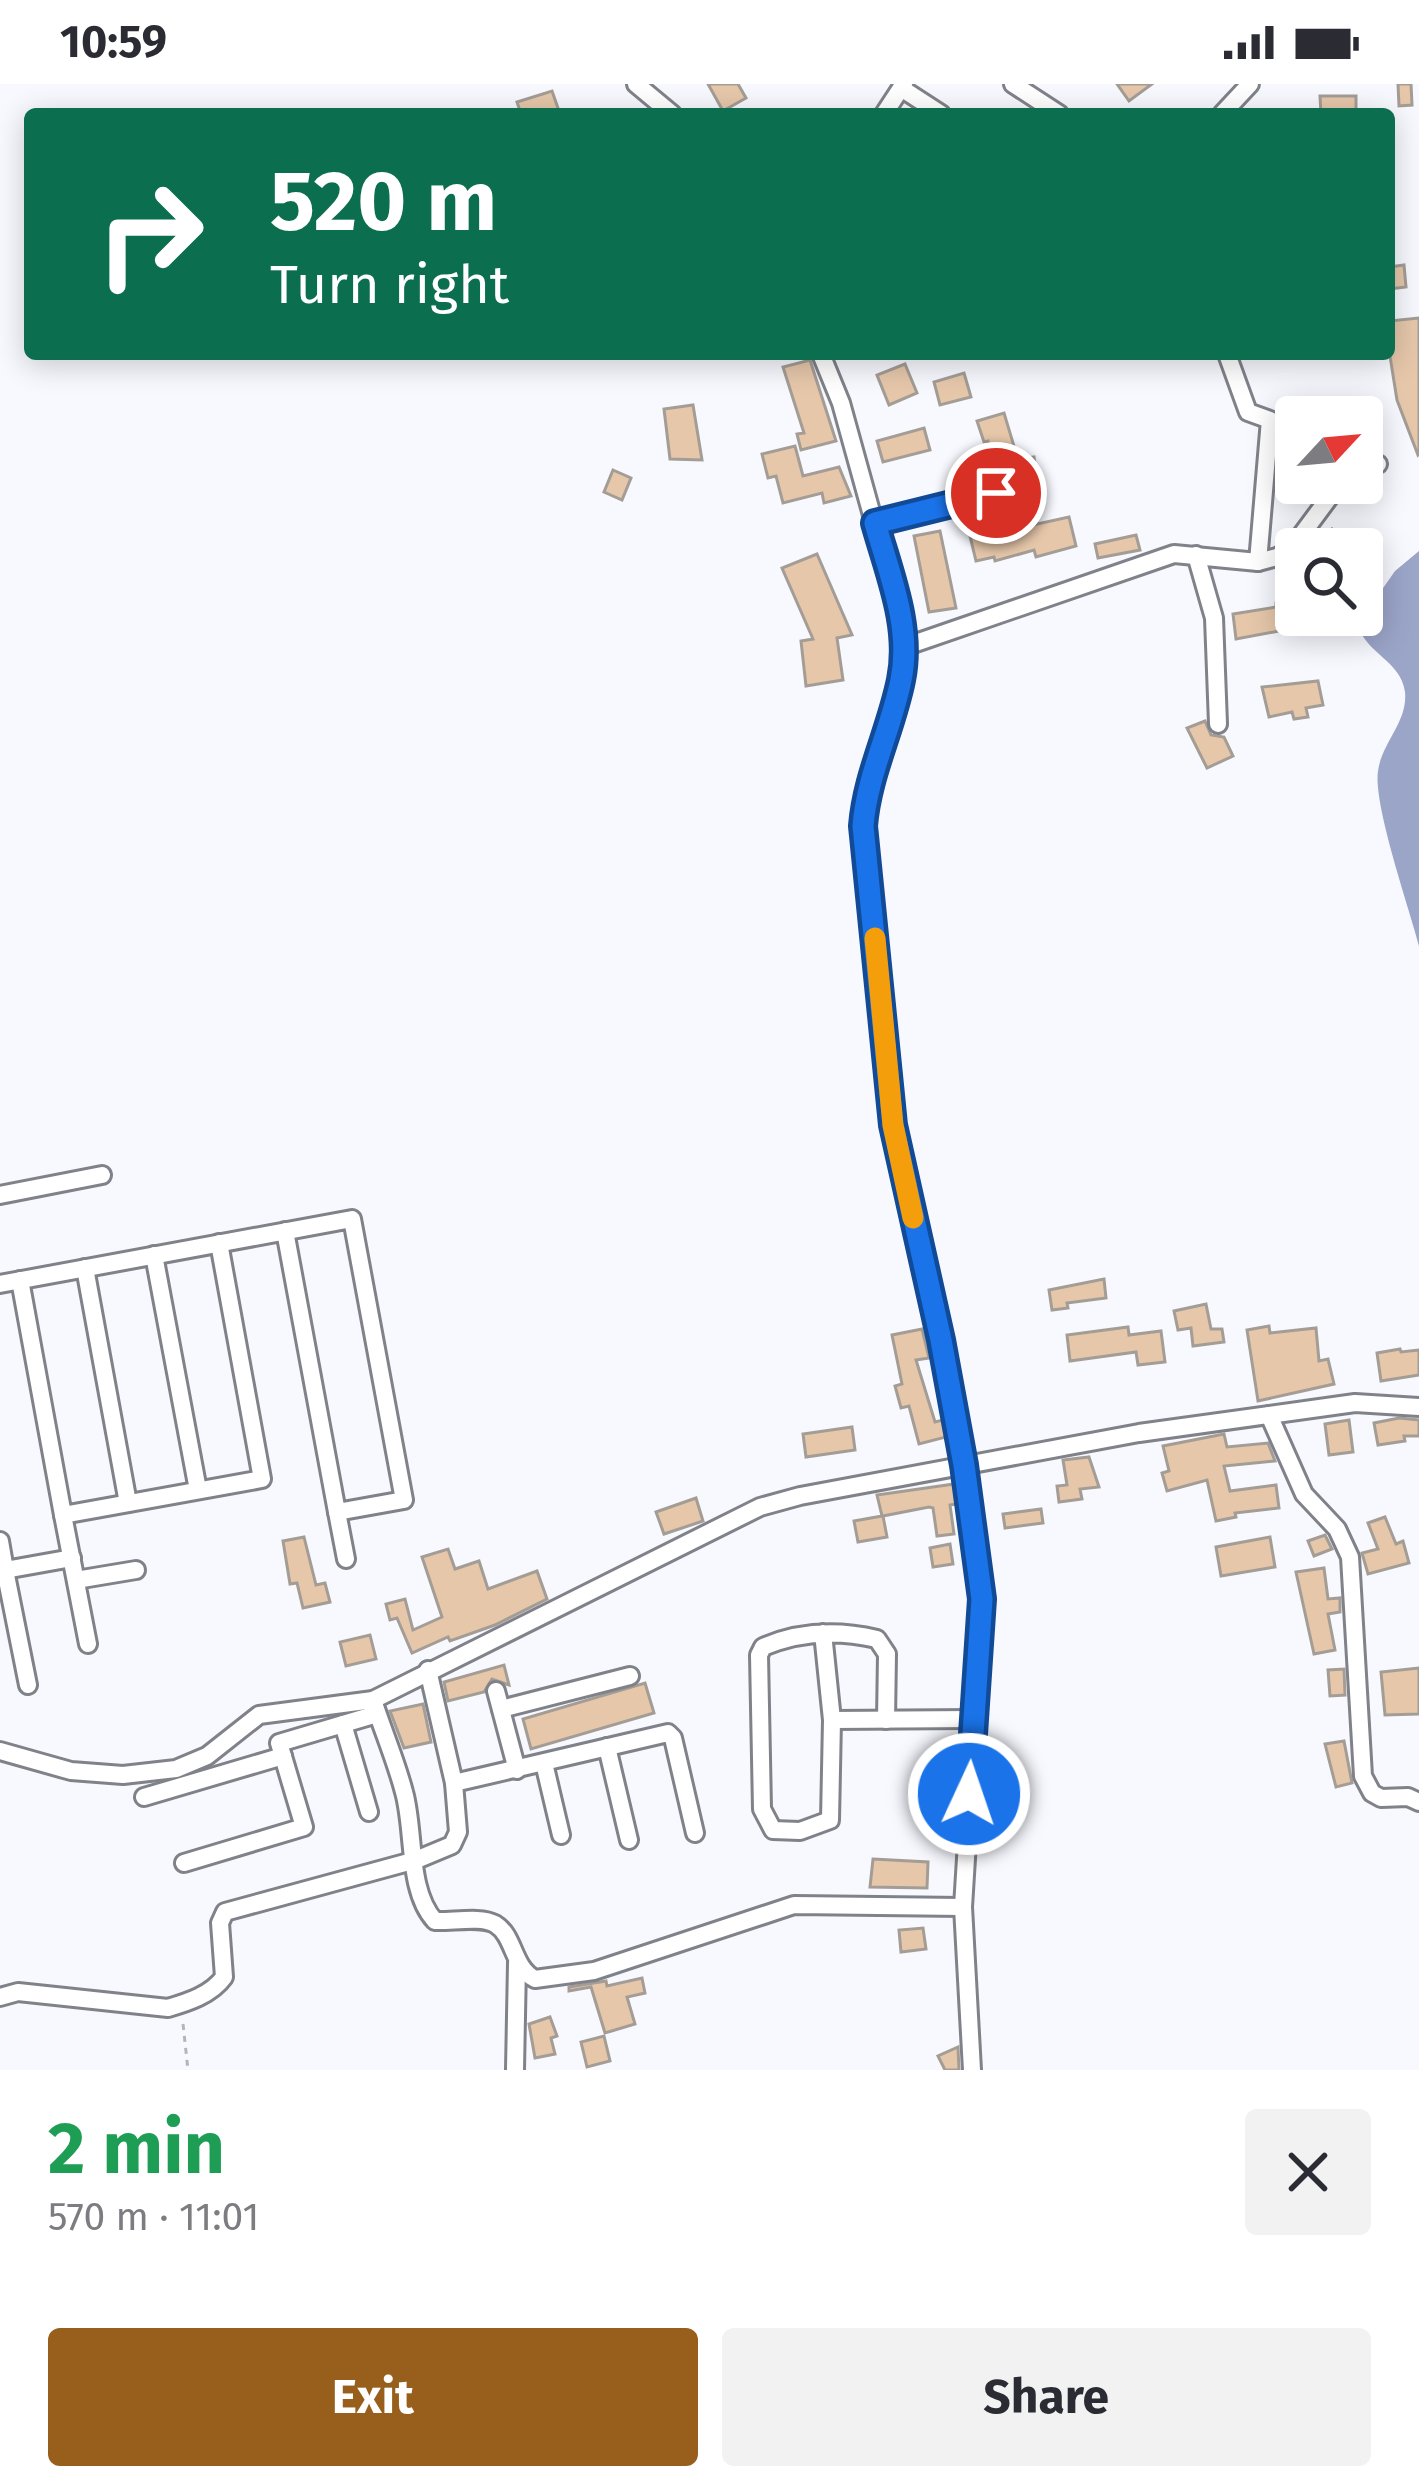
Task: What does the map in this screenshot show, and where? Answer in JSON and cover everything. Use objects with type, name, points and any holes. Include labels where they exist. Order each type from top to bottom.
[{"type":"street","points":[[636,84],[665,108]]},
{"type":"street","points":[[1013,84],[1050,108]]},
{"type":"street","points":[[1228,108],[1250,84]]},
{"type":"street","points":[[902,86],[933,108]]},
{"type":"street","points":[[823,360],[841,403],[875,523],[904,646],[902,680],[865,802],[864,849],[893,1125],[964,1465],[982,1599],[963,1907],[972,2070]]},
{"type":"street","points":[[1229,360],[1248,412],[1270,419],[1258,562]]},
{"type":"street","points":[[875,523],[996,493]]},
{"type":"street","points":[[904,646],[1174,554],[1258,562],[1291,549],[1324,504]]},
{"type":"street","points":[[1196,555],[1214,618],[1218,724]]},
{"type":"street","points":[[0,1195],[102,1175]]},
{"type":"street","points":[[0,1284],[352,1219],[404,1500],[337,1512]]},
{"type":"street","points":[[285,1231],[346,1558]]},
{"type":"street","points":[[63,1515],[262,1478],[219,1244]]},
{"type":"street","points":[[154,1255],[198,1490]]},
{"type":"street","points":[[85,1268],[128,1503]]},
{"type":"street","points":[[20,1280],[88,1644]]},
{"type":"street","points":[[184,1863],[304,1827],[279,1743],[343,1724],[428,1670],[760,1507],[1139,1432],[1355,1403],[1419,1407]]},
{"type":"street","points":[[1269,1415],[1304,1494],[1337,1529],[1350,1557],[1363,1776],[1381,1798],[1408,1797],[1419,1802]]},
{"type":"street","points":[[0,1541],[28,1685]]},
{"type":"street","points":[[5,1570],[72,1558]]},
{"type":"street","points":[[76,1580],[136,1570]]},
{"type":"street","points":[[823,1633],[832,1720],[830,1820],[800,1831],[773,1829],[762,1809],[759,1655],[763,1647],[823,1633],[853,1634],[883,1644],[887,1654],[886,1720]]},
{"type":"street","points":[[0,1997],[17,1992],[168,2008],[181,2004],[215,1988],[224,1977],[220,1923],[225,1912],[416,1860],[456,1841],[454,1783],[428,1670]]},
{"type":"street","points":[[518,1770],[498,1700],[630,1676]]},
{"type":"street","points":[[0,1751],[70,1771],[158,1772],[207,1756],[259,1715],[375,1707]]},
{"type":"street","points":[[375,1707],[405,1792],[430,1916],[436,1921],[493,1923],[517,1962],[535,1979],[594,1971],[794,1905],[963,1907]]},
{"type":"street","points":[[832,1720],[973,1719]]},
{"type":"street","points":[[343,1724],[369,1812]]},
{"type":"street","points":[[454,1783],[664,1732],[670,1734],[695,1833]]},
{"type":"street","points":[[607,1747],[629,1840]]},
{"type":"street","points":[[144,1797],[283,1756]]},
{"type":"street","points":[[544,1763],[561,1834]]},
{"type":"street","points":[[515,2070],[517,1962]]},
{"type":"path","points":[[181,2004],[188,2070]]},
{"type":"water","points":[[1419,551],[1419,946],[1378,787],[1380,761],[1403,713],[1405,692],[1397,672],[1363,636],[1383,636],[1383,588]]},
{"type":"building","points":[[708,84],[738,84],[746,98],[721,108]]},
{"type":"building","points":[[1117,84],[1152,84],[1129,101]]},
{"type":"building","points":[[1398,84],[1411,84],[1412,105],[1399,106]]},
{"type":"building","points":[[552,91],[558,108],[519,108],[517,102]]},
{"type":"building","points":[[1320,96],[1356,96],[1356,108],[1321,108]]},
{"type":"building","points":[[1404,265],[1406,287],[1395,288],[1395,266]]},
{"type":"building","points":[[1419,318],[1418,455],[1397,400],[1391,360],[1395,360],[1395,320]]},
{"type":"building","points":[[810,360],[836,441],[801,450],[797,434],[804,433],[783,367]]},
{"type":"building","points":[[905,364],[917,393],[889,405],[877,375]]},
{"type":"building","points":[[964,373],[971,397],[940,405],[934,382]]},
{"type":"building","points":[[693,405],[702,460],[670,459],[664,409]]},
{"type":"building","points":[[1004,413],[1019,459],[1034,457],[1036,470],[993,476],[988,441],[984,442],[977,421]]},
{"type":"building","points":[[924,428],[930,450],[883,462],[877,441]]},
{"type":"building","points":[[795,446],[803,476],[839,467],[851,496],[824,503],[822,493],[783,503],[776,476],[768,478],[762,454]]},
{"type":"building","points":[[613,470],[631,478],[622,500],[604,492]]},
{"type":"building","points":[[1012,496],[1019,528],[1069,517],[1076,546],[1036,557],[1034,550],[976,561],[970,536],[983,533],[978,511]]},
{"type":"building","points":[[940,531],[956,608],[929,612],[914,536]]},
{"type":"building","points":[[1136,535],[1140,550],[1098,558],[1095,544]]},
{"type":"building","points":[[817,554],[852,635],[837,638],[843,680],[806,686],[801,641],[813,639],[782,568]]},
{"type":"building","points":[[1275,607],[1275,632],[1236,639],[1233,614]]},
{"type":"building","points":[[1318,681],[1323,705],[1306,708],[1308,717],[1294,719],[1292,712],[1269,717],[1262,687]]},
{"type":"building","points":[[1205,721],[1211,735],[1224,737],[1233,756],[1207,768],[1187,728]]},
{"type":"building","points":[[1104,1279],[1106,1298],[1052,1310],[1049,1290]]},
{"type":"building","points":[[1206,1304],[1211,1329],[1222,1329],[1224,1342],[1193,1346],[1191,1328],[1178,1330],[1174,1311]]},
{"type":"building","points":[[1269,1326],[1270,1333],[1316,1328],[1319,1361],[1328,1359],[1334,1384],[1258,1401],[1247,1330]]},
{"type":"building","points":[[1128,1327],[1129,1335],[1161,1331],[1165,1362],[1138,1365],[1136,1352],[1070,1361],[1067,1335]]},
{"type":"building","points":[[922,1329],[929,1358],[916,1360],[935,1422],[943,1420],[946,1437],[919,1444],[909,1406],[901,1408],[895,1386],[902,1384],[892,1335]]},
{"type":"building","points":[[1419,1350],[1419,1375],[1381,1381],[1377,1353]]},
{"type":"building","points":[[1349,1420],[1353,1452],[1329,1455],[1325,1424]]},
{"type":"building","points":[[1419,1420],[1419,1436],[1378,1445],[1374,1423]]},
{"type":"building","points":[[852,1427],[855,1450],[806,1457],[803,1434]]},
{"type":"building","points":[[1224,1434],[1227,1447],[1268,1443],[1275,1461],[1224,1466],[1230,1491],[1276,1485],[1279,1508],[1235,1513],[1236,1517],[1216,1521],[1207,1480],[1167,1491],[1162,1473],[1169,1471],[1163,1446]]},
{"type":"building","points":[[1089,1457],[1099,1487],[1080,1489],[1082,1499],[1059,1502],[1057,1486],[1067,1485],[1063,1460]]},
{"type":"building","points":[[954,1484],[956,1504],[950,1505],[954,1534],[937,1536],[929,1507],[883,1516],[887,1537],[858,1542],[854,1521],[882,1516],[877,1495]]},
{"type":"building","points":[[696,1498],[703,1521],[664,1534],[656,1512]]},
{"type":"building","points":[[1041,1509],[1043,1523],[1005,1528],[1003,1514]]},
{"type":"building","points":[[1385,1517],[1396,1544],[1403,1541],[1409,1563],[1368,1574],[1362,1553],[1378,1549],[1368,1523]]},
{"type":"building","points":[[1325,1535],[1332,1549],[1314,1556],[1308,1541]]},
{"type":"building","points":[[304,1537],[316,1585],[325,1583],[330,1602],[303,1608],[297,1583],[290,1584],[283,1541]]},
{"type":"building","points":[[1270,1537],[1275,1567],[1221,1576],[1216,1547]]},
{"type":"building","points":[[950,1544],[953,1564],[933,1567],[930,1548]]},
{"type":"building","points":[[448,1549],[455,1569],[479,1561],[488,1589],[537,1571],[547,1599],[495,1625],[450,1641],[448,1637],[412,1653],[397,1618],[390,1620],[386,1604],[405,1599],[413,1630],[442,1617],[422,1557]]},
{"type":"building","points":[[1324,1568],[1328,1599],[1340,1598],[1340,1612],[1328,1614],[1335,1650],[1314,1654],[1296,1572]]},
{"type":"building","points":[[370,1635],[376,1659],[346,1666],[340,1642]]},
{"type":"building","points":[[504,1665],[509,1685],[492,1679],[484,1692],[448,1701],[444,1682]]},
{"type":"building","points":[[1419,1668],[1419,1714],[1385,1715],[1381,1672]]},
{"type":"building","points":[[1344,1669],[1345,1695],[1330,1696],[1328,1670]]},
{"type":"building","points":[[645,1683],[654,1713],[531,1749],[523,1719]]},
{"type":"building","points":[[423,1704],[431,1742],[404,1748],[390,1711]]},
{"type":"building","points":[[1344,1741],[1352,1783],[1336,1787],[1325,1744]]},
{"type":"building","points":[[873,1859],[928,1862],[927,1888],[870,1887]]},
{"type":"building","points":[[923,1928],[926,1949],[901,1952],[899,1930]]},
{"type":"building","points":[[642,1978],[645,1993],[627,1997],[635,2024],[605,2033],[591,1987],[569,1991],[569,1987],[606,1981],[607,1986]]},
{"type":"building","points":[[550,2017],[557,2036],[551,2038],[555,2054],[535,2058],[529,2024]]},
{"type":"building","points":[[604,2036],[610,2061],[587,2067],[581,2042]]},
{"type":"building","points":[[958,2047],[959,2070],[945,2070],[938,2056]]},
{"type":"slow traffic","points":[[875,938],[893,1125],[913,1218]]},
{"type":"route","points":[[969,1794],[982,1599],[941,1340],[893,1125],[863,826],[865,802],[902,680],[904,657],[904,631],[875,523],[996,493]]}]
